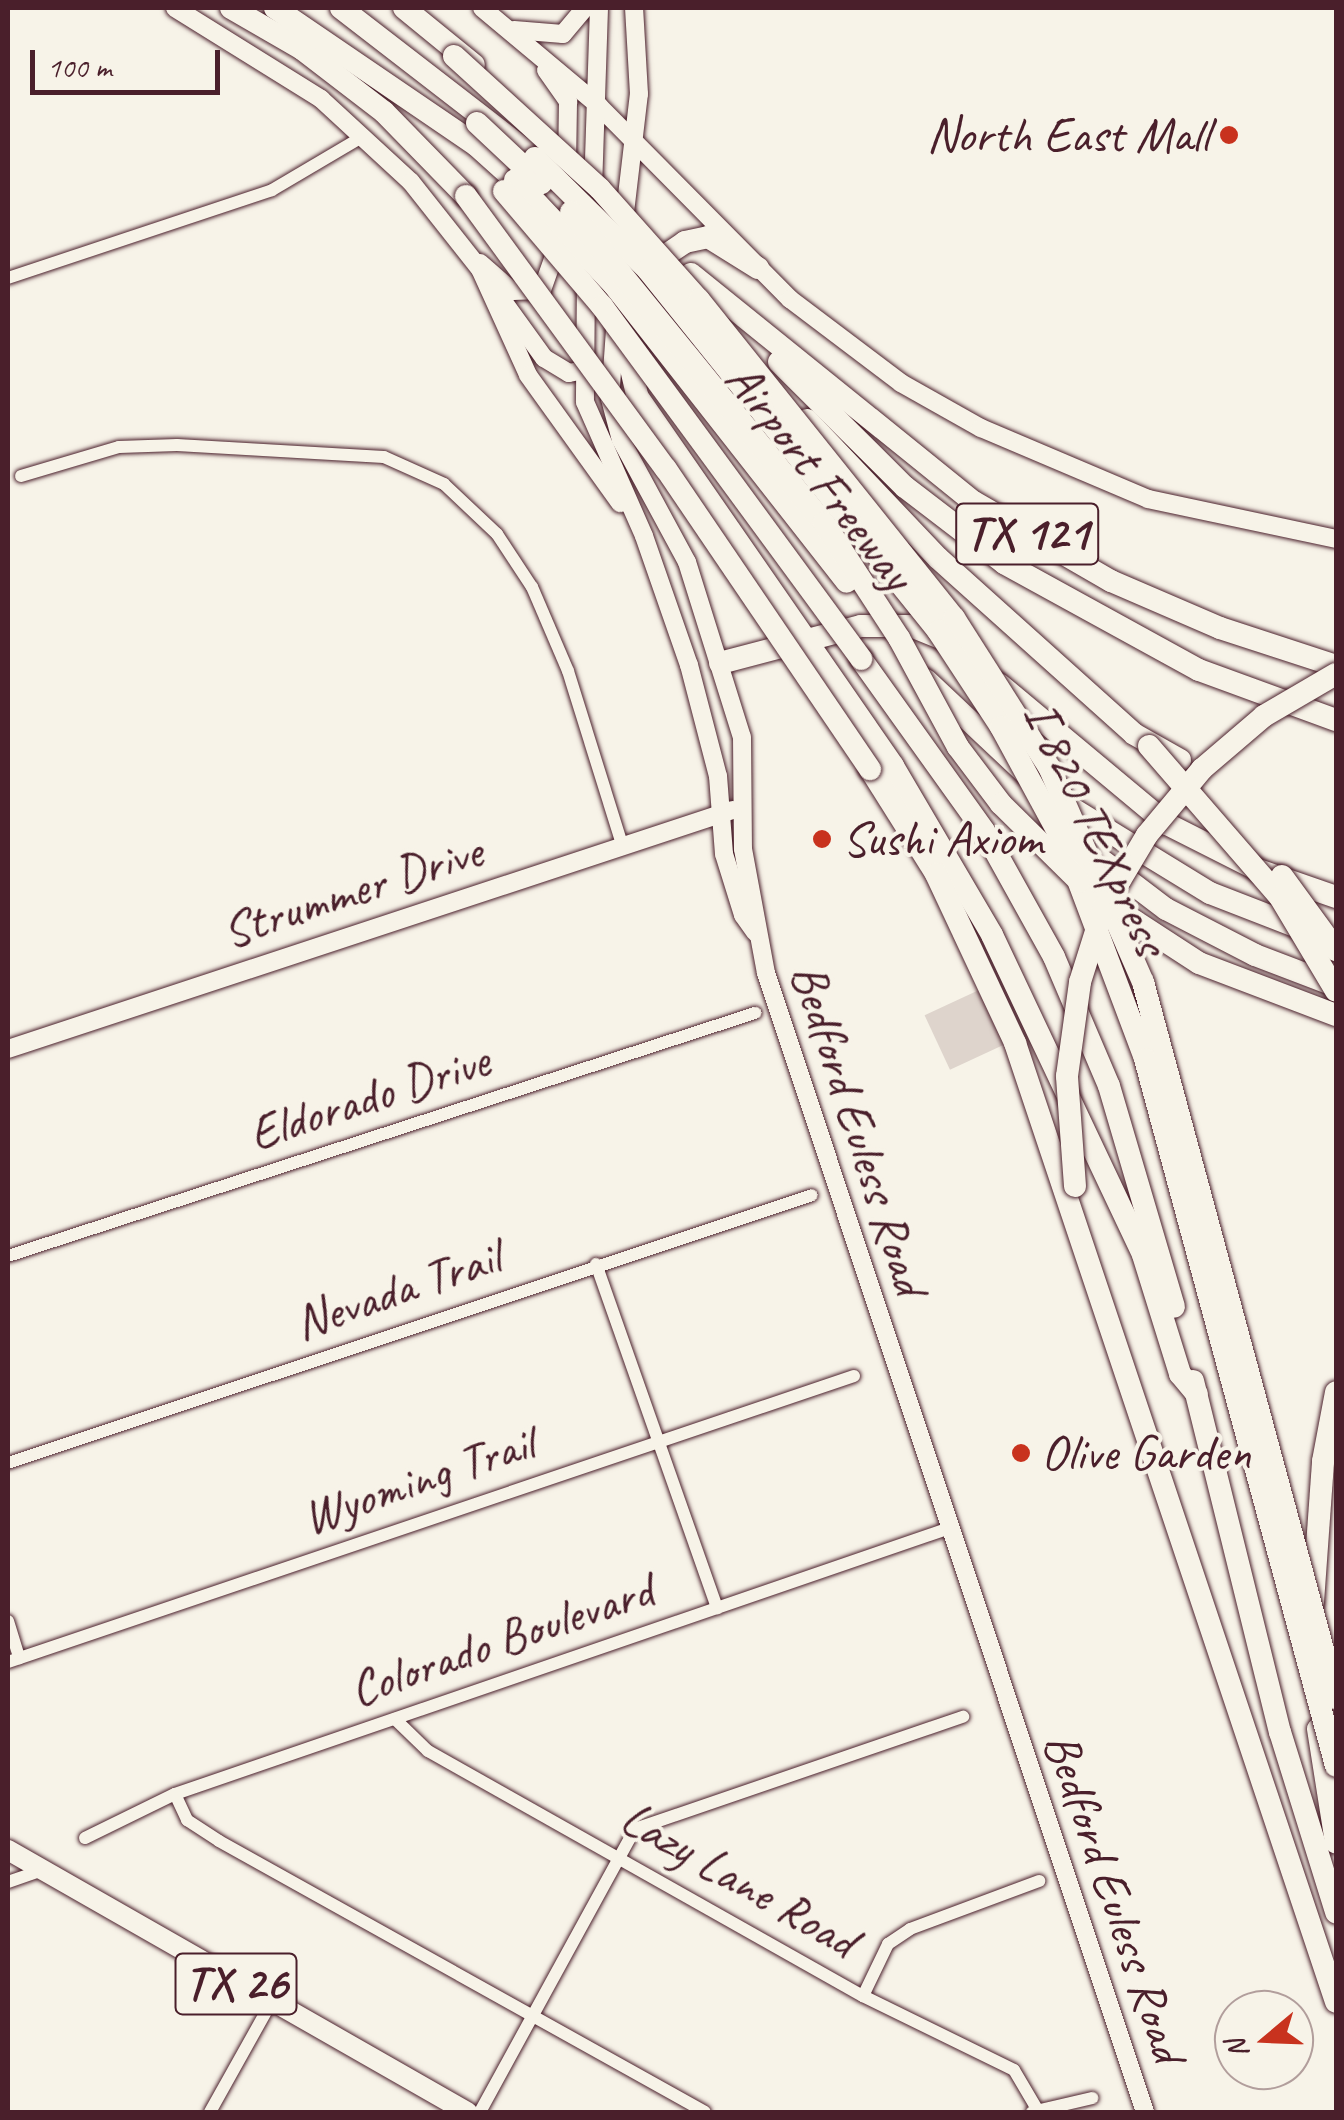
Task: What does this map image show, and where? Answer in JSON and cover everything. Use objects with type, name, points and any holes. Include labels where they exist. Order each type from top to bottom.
[{"type":"highway","points":[[231,8],[302,50],[384,112],[466,196],[666,470],[936,874],[1015,1043],[1084,1236],[1336,2002]]},
{"type":"highway","points":[[274,8],[435,121],[510,186],[602,306],[984,831],[1084,1020],[1140,1183],[1280,1732],[1336,1912]]},
{"type":"highway","points":[[341,8],[463,96],[476,123],[601,245],[779,465],[868,588],[958,747],[1056,864],[1199,963],[1336,1015]]},
{"type":"highway","points":[[394,8],[533,122],[653,246],[905,487],[1004,563],[1200,670],[1336,720]]},
{"type":"highway","name":"Airport Freeway","points":[[404,8],[485,73],[692,274],[974,502],[1111,580],[1220,628],[1336,666]]},
{"type":"highway","name":"I 820 TEXpress","points":[[463,96],[648,270],[938,631],[1033,782],[1094,909],[1140,1042],[1336,1766]]},
{"type":"highway","name":"Airport Freeway","points":[[510,186],[614,285],[896,648],[1005,758],[1143,857],[1210,893],[1336,940]]},
{"type":"highway","points":[[758,268],[708,238],[684,242],[666,255],[629,360],[636,396],[893,766],[992,935],[1125,1214],[1180,1374],[1196,1394]]},
{"type":"highway","name":"I 820 TEXpress","points":[[653,246],[954,618],[1081,828],[1164,1051],[1336,1698]]},
{"type":"highway","points":[[692,274],[808,422],[938,558],[1149,746],[1280,897],[1336,988]]},
{"type":"highway","points":[[720,663],[861,626],[911,626],[936,634],[1167,824],[1258,870],[1336,897]]},
{"type":"highway","points":[[1084,1236],[1069,1144],[1067,1076],[1080,982],[1103,909],[1147,835],[1202,770],[1264,716],[1336,674]]},
{"type":"highway","points":[[1149,746],[1180,760],[1207,788],[1336,950]]},
{"type":"highway","points":[[1005,758],[1049,818],[1128,884],[1211,934],[1336,988]]},
{"type":"highway","points":[[1336,1392],[1324,1460],[1312,1644],[1336,1843]]},
{"type":"main road","points":[[176,8],[264,59],[362,137],[411,182],[544,358],[557,368],[580,371],[609,365]]},
{"type":"main road","name":"Airport Freeway","points":[[482,8],[600,106],[632,148],[758,268],[844,343],[981,428],[1148,499],[1336,538]]},
{"type":"main road","points":[[508,29],[551,37],[574,26],[585,8]]},
{"type":"main road","points":[[600,8],[600,106],[580,371],[585,402],[644,536],[689,664],[708,726],[730,876],[755,932]]},
{"type":"main road","name":"Bedford Euless Road","points":[[634,8],[640,62],[609,365],[621,440],[672,528],[720,663],[742,737],[743,808],[755,932],[947,1529],[1145,2112]]},
{"type":"main road","points":[[465,250],[512,291],[542,290],[562,231],[568,102],[508,29]]},
{"type":"main road","points":[[480,269],[535,386],[644,536]]},
{"type":"main road","points":[[689,664],[720,663]]},
{"type":"main road","name":"Strummer Drive","points":[[8,1049],[722,811],[743,808]]},
{"type":"main road","name":"TX 26","points":[[8,1850],[271,2004],[467,2112]]},
{"type":"street","points":[[8,278],[272,190],[362,137]]},
{"type":"street","points":[[21,476],[119,447],[177,445],[384,457],[444,484],[496,534],[532,587],[568,671],[622,844]]},
{"type":"street","name":"Eldorado Drive","points":[[8,1256],[755,1013]]},
{"type":"street","name":"Nevada Trail","points":[[8,1463],[812,1195]]},
{"type":"street","points":[[596,1264],[717,1608]]},
{"type":"street","name":"Wyoming Trail","points":[[13,1660],[854,1376]]},
{"type":"street","name":"Colorado Boulevard","points":[[85,1838],[175,1794],[947,1529]]},
{"type":"street","points":[[8,1620],[13,1660]]},
{"type":"street","points":[[480,2112],[529,2013],[635,1830],[656,1818],[962,1717]]},
{"type":"street","name":"Lazy Lane Road","points":[[395,1719],[428,1750],[863,1996],[1014,2070],[1035,2111]]},
{"type":"street","points":[[175,1794],[187,1820],[219,1841],[705,2112]]},
{"type":"street","points":[[8,1882],[40,1871]]},
{"type":"street","points":[[863,1996],[888,1944],[910,1929],[1039,1881]]},
{"type":"street","points":[[210,2112],[271,2004]]},
{"type":"street","points":[[1035,2111],[1092,2098]]},
{"type":"shaded area","points":[[979,990],[1004,1044],[950,1070],[925,1015]]},
{"type":"place","name":"North East Mall","points":[[1229,135]]},
{"type":"place","name":"Sushi Axiom","points":[[822,839]]},
{"type":"place","name":"Olive Garden","points":[[1021,1453]]}]
